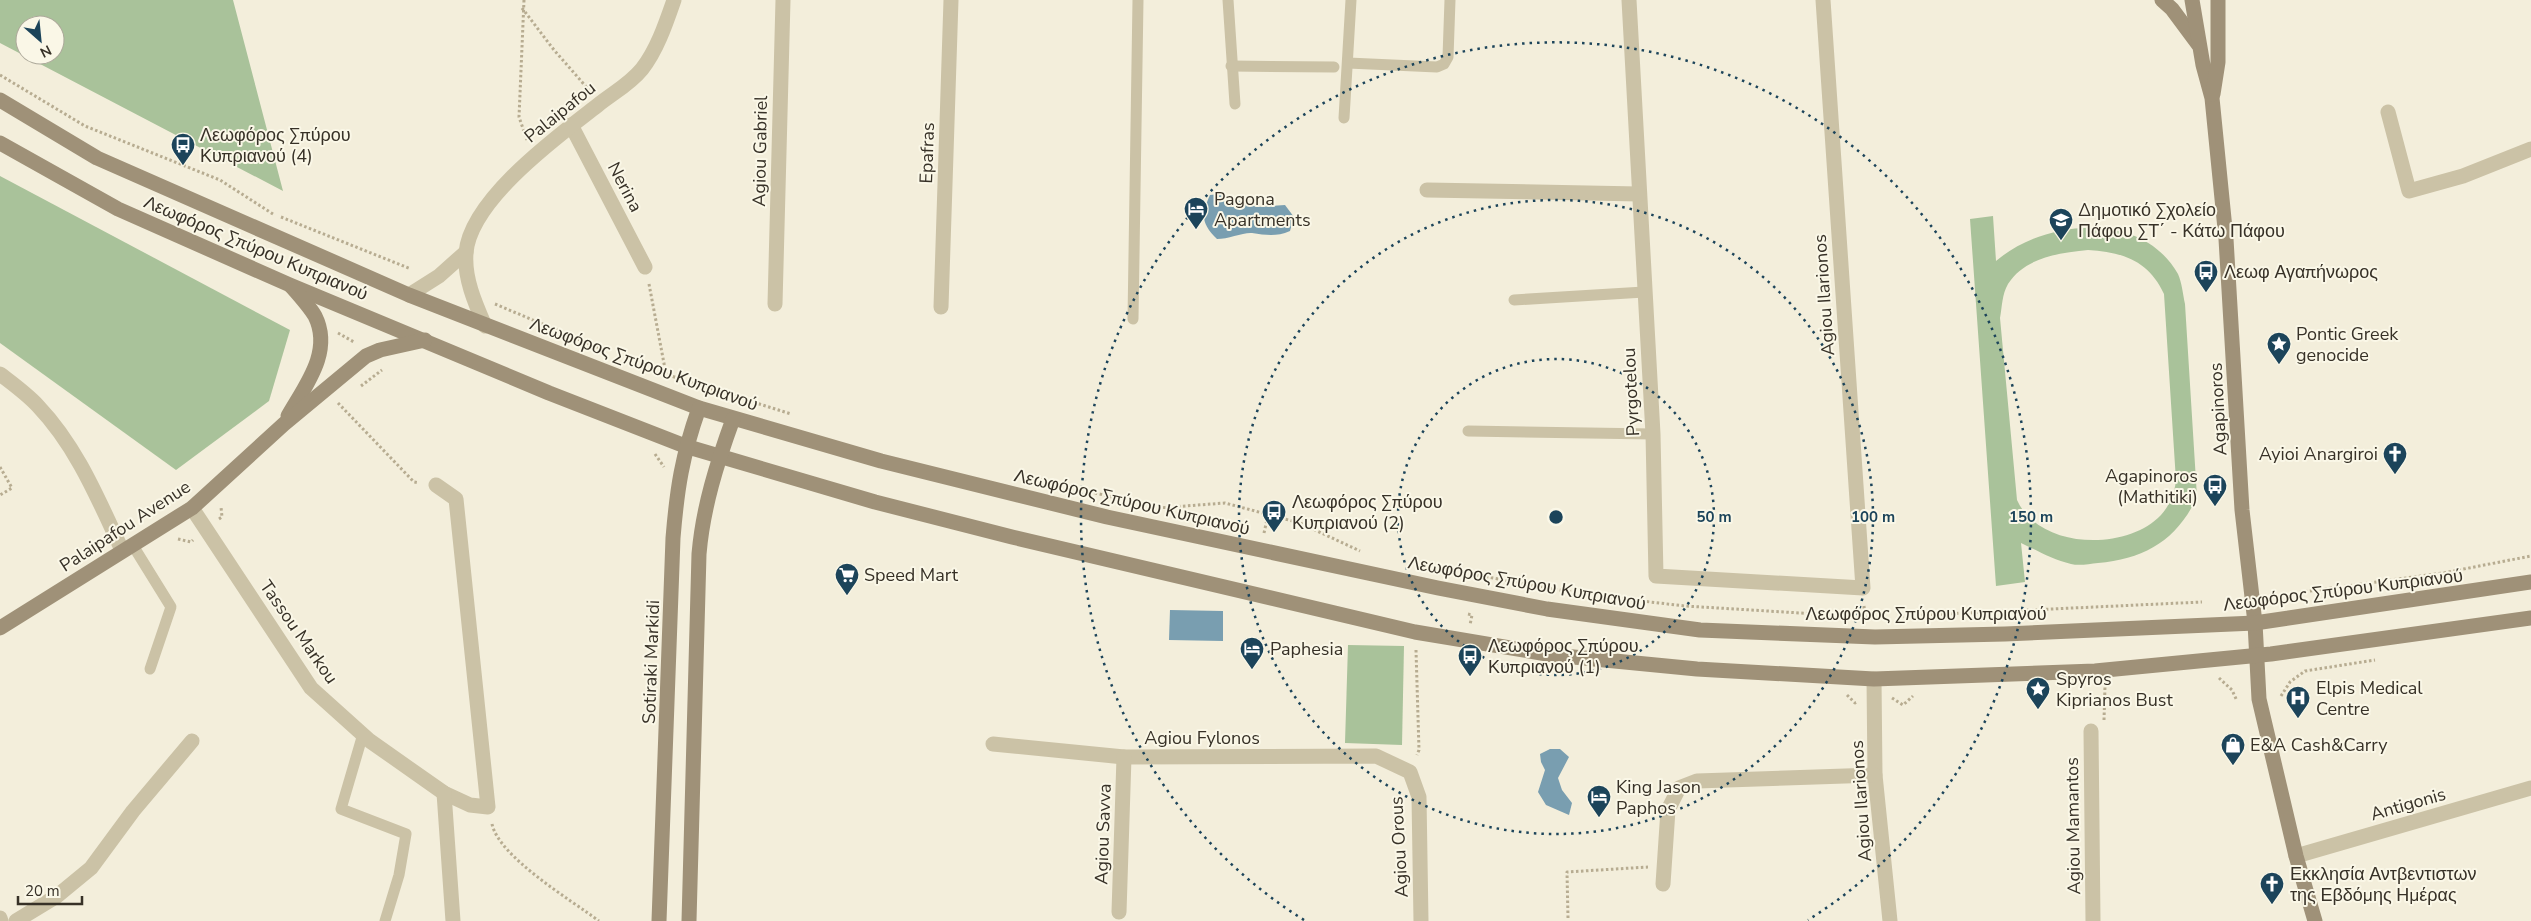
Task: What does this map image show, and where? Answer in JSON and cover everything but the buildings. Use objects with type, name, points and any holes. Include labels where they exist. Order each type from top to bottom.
[{"type":"main road","points":[[2162,0],[2172,9],[2199,46]]},
{"type":"main road","name":"Agapinoros","points":[[2192,0],[2199,46],[2212,98],[2226,239],[2242,510],[2255,623],[2259,699],[2296,856],[2315,921]]},
{"type":"main road","name":"Agapinoros","points":[[2212,98],[2218,62],[2218,0]]},
{"type":"main road","name":"Λεωφόρος Σπύρου Κυπριανού","points":[[0,100],[98,158],[409,295],[699,408],[890,464],[1106,517],[1538,608],[1690,629],[1876,637],[2255,623],[2531,582]]},
{"type":"main road","name":"Λεωφόρος Σπύρου Κυπριανού","points":[[0,143],[118,209],[290,285],[549,393],[686,446],[875,502],[1415,632],[1553,654],[1697,669],[1874,679],[2096,670],[2256,655],[2531,618]]},
{"type":"main road","name":"Palaipafou Avenue","points":[[284,424],[320,355],[320,332],[315,316],[290,285]]},
{"type":"main road","name":"Palaipafou Avenue","points":[[1,625],[192,508],[284,424],[366,356],[380,350],[425,340]]},
{"type":"main road","name":"Sotiraki Markidi","points":[[659,921],[673,538],[678,485],[686,446],[699,408]]},
{"type":"main road","points":[[689,921],[701,528],[719,457],[733,419]]},
{"type":"street","name":"Palaipafou","points":[[466,252],[474,226],[500,188],[572,125],[630,82],[643,68],[654,50],[674,0]]},
{"type":"street","name":"Agiou Gabriel","points":[[775,304],[782,0]]},
{"type":"street","name":"Epafras","points":[[941,307],[951,0]]},
{"type":"street","name":"Pyrgotelou","points":[[1629,0],[1653,434],[1656,576],[1863,588]]},
{"type":"street","name":"Agiou Ilarionos","points":[[1823,0],[1863,588]]},
{"type":"street","points":[[2388,112],[2409,191],[2463,176],[2531,149]]},
{"type":"street","name":"Nerina","points":[[572,125],[645,266]]},
{"type":"street","points":[[1427,190],[1639,194]]},
{"type":"street","points":[[409,295],[439,276],[466,252]]},
{"type":"street","points":[[466,252],[469,284],[485,326]]},
{"type":"street","points":[[0,374],[37,404],[62,434],[81,463],[127,547]]},
{"type":"street","points":[[436,484],[456,499],[488,806]]},
{"type":"street","name":"Tassou Markou","points":[[192,508],[311,688],[363,734],[444,793],[470,805],[488,806]]},
{"type":"street","name":"Agiou Ilarionos","points":[[1874,679],[1874,775],[1890,921]]},
{"type":"street","name":"Agiou Mamantos","points":[[2091,731],[2094,921]]},
{"type":"street","points":[[16,921],[58,896],[91,868],[132,811],[192,741]]},
{"type":"street","name":"Agiou Fylonos","points":[[993,744],[1124,758],[1376,756],[1410,772]]},
{"type":"street","name":"Agiou Savva","points":[[1119,912],[1124,758]]},
{"type":"street","name":"Agiou Orous","points":[[1410,772],[1419,797],[1421,921]]},
{"type":"street","points":[[1663,884],[1668,810],[1678,788],[1697,781],[1874,775]]},
{"type":"street","name":"Antigonis","points":[[2296,856],[2531,788]]},
{"type":"street","points":[[444,793],[453,921]]},
{"type":"lane","points":[[1133,319],[1138,0]]},
{"type":"lane","points":[[1228,0],[1235,104]]},
{"type":"lane","points":[[1344,118],[1351,0]]},
{"type":"lane","points":[[1348,63],[1437,67],[1444,64],[1448,57],[1450,0]]},
{"type":"lane","points":[[1231,66],[1334,67]]},
{"type":"lane","points":[[1514,300],[1644,292]]},
{"type":"lane","points":[[1468,431],[1653,434]]},
{"type":"lane","points":[[127,547],[171,607],[150,669]]},
{"type":"lane","points":[[363,734],[340,809],[406,834],[399,875],[385,921]]},
{"type":"path","points":[[524,0],[522,7],[520,117],[533,158]]},
{"type":"path","points":[[522,7],[554,50],[600,103]]},
{"type":"path","points":[[0,75],[85,126],[220,180],[272,214],[411,269]]},
{"type":"path","points":[[645,266],[666,374]]},
{"type":"path","points":[[494,304],[609,352]]},
{"type":"path","points":[[315,316],[343,337],[368,347],[366,356],[384,369]]},
{"type":"path","points":[[660,372],[795,415]]},
{"type":"path","points":[[338,404],[414,482],[436,484]]},
{"type":"path","points":[[653,452],[664,468]]},
{"type":"path","points":[[0,467],[12,488],[0,494]]},
{"type":"path","points":[[1014,473],[1160,508],[1225,503],[1300,523],[1362,552]]},
{"type":"path","points":[[2295,593],[2443,573],[2531,556]]},
{"type":"path","points":[[1470,574],[1574,592]]},
{"type":"path","points":[[1600,596],[1685,606],[1872,617]]},
{"type":"path","points":[[1897,616],[2202,602]]},
{"type":"path","points":[[1410,772],[1419,750],[1415,632]]},
{"type":"path","points":[[2282,696],[2290,682],[2305,671],[2382,659]]},
{"type":"path","points":[[2091,731],[2103,729],[2105,683]]},
{"type":"path","points":[[488,806],[494,834],[508,854],[599,921]]},
{"type":"path","points":[[1568,918],[1567,872],[1664,866]]},
{"type":"green space","points":[[0,0],[233,0],[283,191],[42,65],[65,65],[65,15],[15,15],[15,51],[0,43]]},
{"type":"green space","points":[[0,176],[290,330],[269,401],[176,470],[0,343]]},
{"type":"green space","points":[[1993,216],[1996,261],[2016,247],[2040,236],[2066,230],[2092,228],[2118,231],[2141,239],[2162,253],[2178,274],[2185,304],[2197,497],[2180,525],[2158,545],[2145,552],[2115,561],[2077,565],[2058,560],[2021,543],[2025,582],[1996,586],[1970,219]],"holes":[[[2088,250],[2123,256],[2143,266],[2151,273],[2164,294],[2176,481],[2173,495],[2167,507],[2161,515],[2146,527],[2127,535],[2106,539],[2084,540],[2063,536],[2044,528],[2028,516],[2017,500],[2000,318],[2003,296],[2008,284],[2015,275],[2033,262],[2066,253]]]},
{"type":"green space","points":[[1348,645],[1404,646],[1402,745],[1345,743]]},
{"type":"water","points":[[1220,194],[1257,207],[1285,205],[1294,217],[1290,231],[1276,235],[1249,233],[1217,239],[1205,223],[1204,213],[1210,195]]},
{"type":"water","points":[[1170,610],[1223,611],[1223,641],[1169,640]]},
{"type":"water","points":[[1550,749],[1560,749],[1569,757],[1558,778],[1562,790],[1572,803],[1569,815],[1546,805],[1538,792],[1545,770],[1540,754]]},
{"type":"place","name":"Λεωφόρος Σπύρου Κυπριανού (4)","points":[[183,166]]},
{"type":"place","name":"Pagona Apartments","points":[[1196,230]]},
{"type":"place","name":"Δημοτικό Σχολείο Πάφου ΣΤ΄ - Κάτω Πάφου","points":[[2061,241]]},
{"type":"place","name":"Λεωφ Αγαπήνωρος","points":[[2206,293]]},
{"type":"place","name":"Pontic Greek genocide","points":[[2279,365]]},
{"type":"place","name":"Ayioi Anargiroi","points":[[2395,475]]},
{"type":"place","name":"Agapinoros (Mathitiki)","points":[[2215,507]]},
{"type":"place","name":"Λεωφόρος Σπύρου Κυπριανού (2)","points":[[1274,533]]},
{"type":"place","name":"Speed Mart","points":[[847,596]]},
{"type":"place","name":"Paphesia","points":[[1252,670]]},
{"type":"place","name":"Λεωφόρος Σπύρου Κυπριανού (1)","points":[[1470,677]]},
{"type":"place","name":"Spyros Kiprianos Bust","points":[[2038,710]]},
{"type":"place","name":"Elpis Medical Centre","points":[[2298,719]]},
{"type":"place","name":"E&A Cash&Carry","points":[[2233,766]]},
{"type":"place","name":"King Jason Paphos","points":[[1599,818]]},
{"type":"place","name":"Εκκλησία Αντβεντιστων της Εβδόμης Ημέρας","points":[[2272,905]]}]
